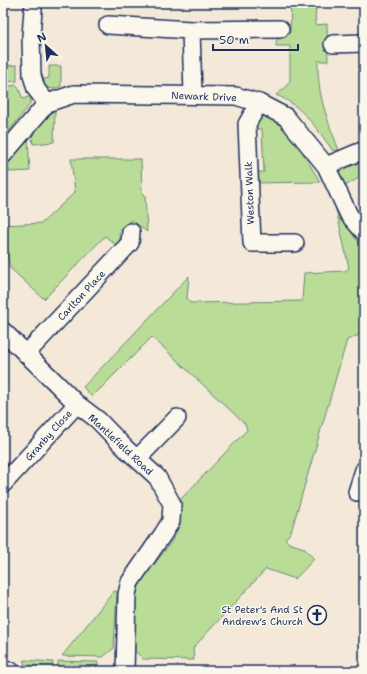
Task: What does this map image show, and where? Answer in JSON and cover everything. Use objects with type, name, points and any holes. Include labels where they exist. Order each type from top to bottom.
[{"type":"street","points":[[3,155],[47,103],[36,89],[32,75],[31,37],[33,10]]},
{"type":"street","points":[[108,25],[273,33]]},
{"type":"street","points":[[191,30],[193,95]]},
{"type":"street","points":[[333,44],[364,44]]},
{"type":"street","name":"Newark Drive","points":[[47,103],[74,94],[236,96],[259,103],[286,117],[326,166],[349,215],[364,232]]},
{"type":"street","name":"Weston Walk","points":[[259,103],[247,124],[252,244],[295,243]]},
{"type":"street","points":[[326,166],[364,150]]},
{"type":"street","name":"Carlton Place","points":[[26,354],[130,243],[131,232]]},
{"type":"street","name":"Mantlefield Road","points":[[3,332],[77,404],[98,420],[125,448],[157,477],[172,504],[170,521],[163,534],[130,582],[128,588],[125,671]]},
{"type":"street","name":"Granby Close","points":[[3,484],[77,404]]},
{"type":"street","points":[[137,459],[167,423]]},
{"type":"street","points":[[3,671],[11,671]]},
{"type":"green space","points":[[291,3],[316,3],[315,25],[327,24],[328,61],[318,61],[319,85],[327,117],[339,150],[333,151],[302,112],[285,99],[276,95],[285,88],[290,81],[290,46],[276,46],[277,39],[280,36],[285,32],[290,33]]},
{"type":"green space","points":[[17,65],[17,81],[3,82],[3,66]]},
{"type":"green space","points":[[49,66],[61,66],[61,86],[53,89],[44,87],[42,81],[49,78]]},
{"type":"green space","points":[[17,85],[23,99],[31,96],[30,104],[3,139],[3,87]]},
{"type":"green space","points":[[55,110],[54,142],[33,144],[32,136],[34,132],[45,118]]},
{"type":"green space","points":[[261,113],[280,124],[294,138],[320,182],[254,183],[254,172],[264,172],[262,129],[253,129]]},
{"type":"green space","points":[[28,140],[30,171],[9,172],[7,164]]},
{"type":"green space","points":[[358,157],[364,175],[345,186],[338,175],[341,166]]},
{"type":"green space","points":[[71,159],[141,159],[142,194],[145,195],[147,232],[132,220],[119,232],[120,239],[118,247],[105,236],[44,299],[10,268],[3,236],[3,225],[42,223],[75,192]]},
{"type":"green space","points":[[336,209],[356,239],[364,247],[364,333],[347,340],[291,532],[285,539],[289,543],[304,548],[314,559],[295,579],[266,569],[193,648],[194,660],[143,659],[135,651],[133,617],[135,599],[140,584],[174,537],[180,519],[180,500],[247,430],[245,424],[152,337],[92,397],[83,387],[189,276],[187,298],[190,303],[302,301],[304,273],[345,271],[349,268]]},
{"type":"green space","points":[[114,591],[117,592],[114,648],[103,657],[62,656]]},
{"type":"green space","points":[[24,660],[53,662],[53,666],[24,665]]},
{"type":"green space","points":[[58,661],[98,662],[98,668],[58,666]]},
{"type":"place","name":"St Peter's And St Andrew's Church","points":[[317,615]]}]
